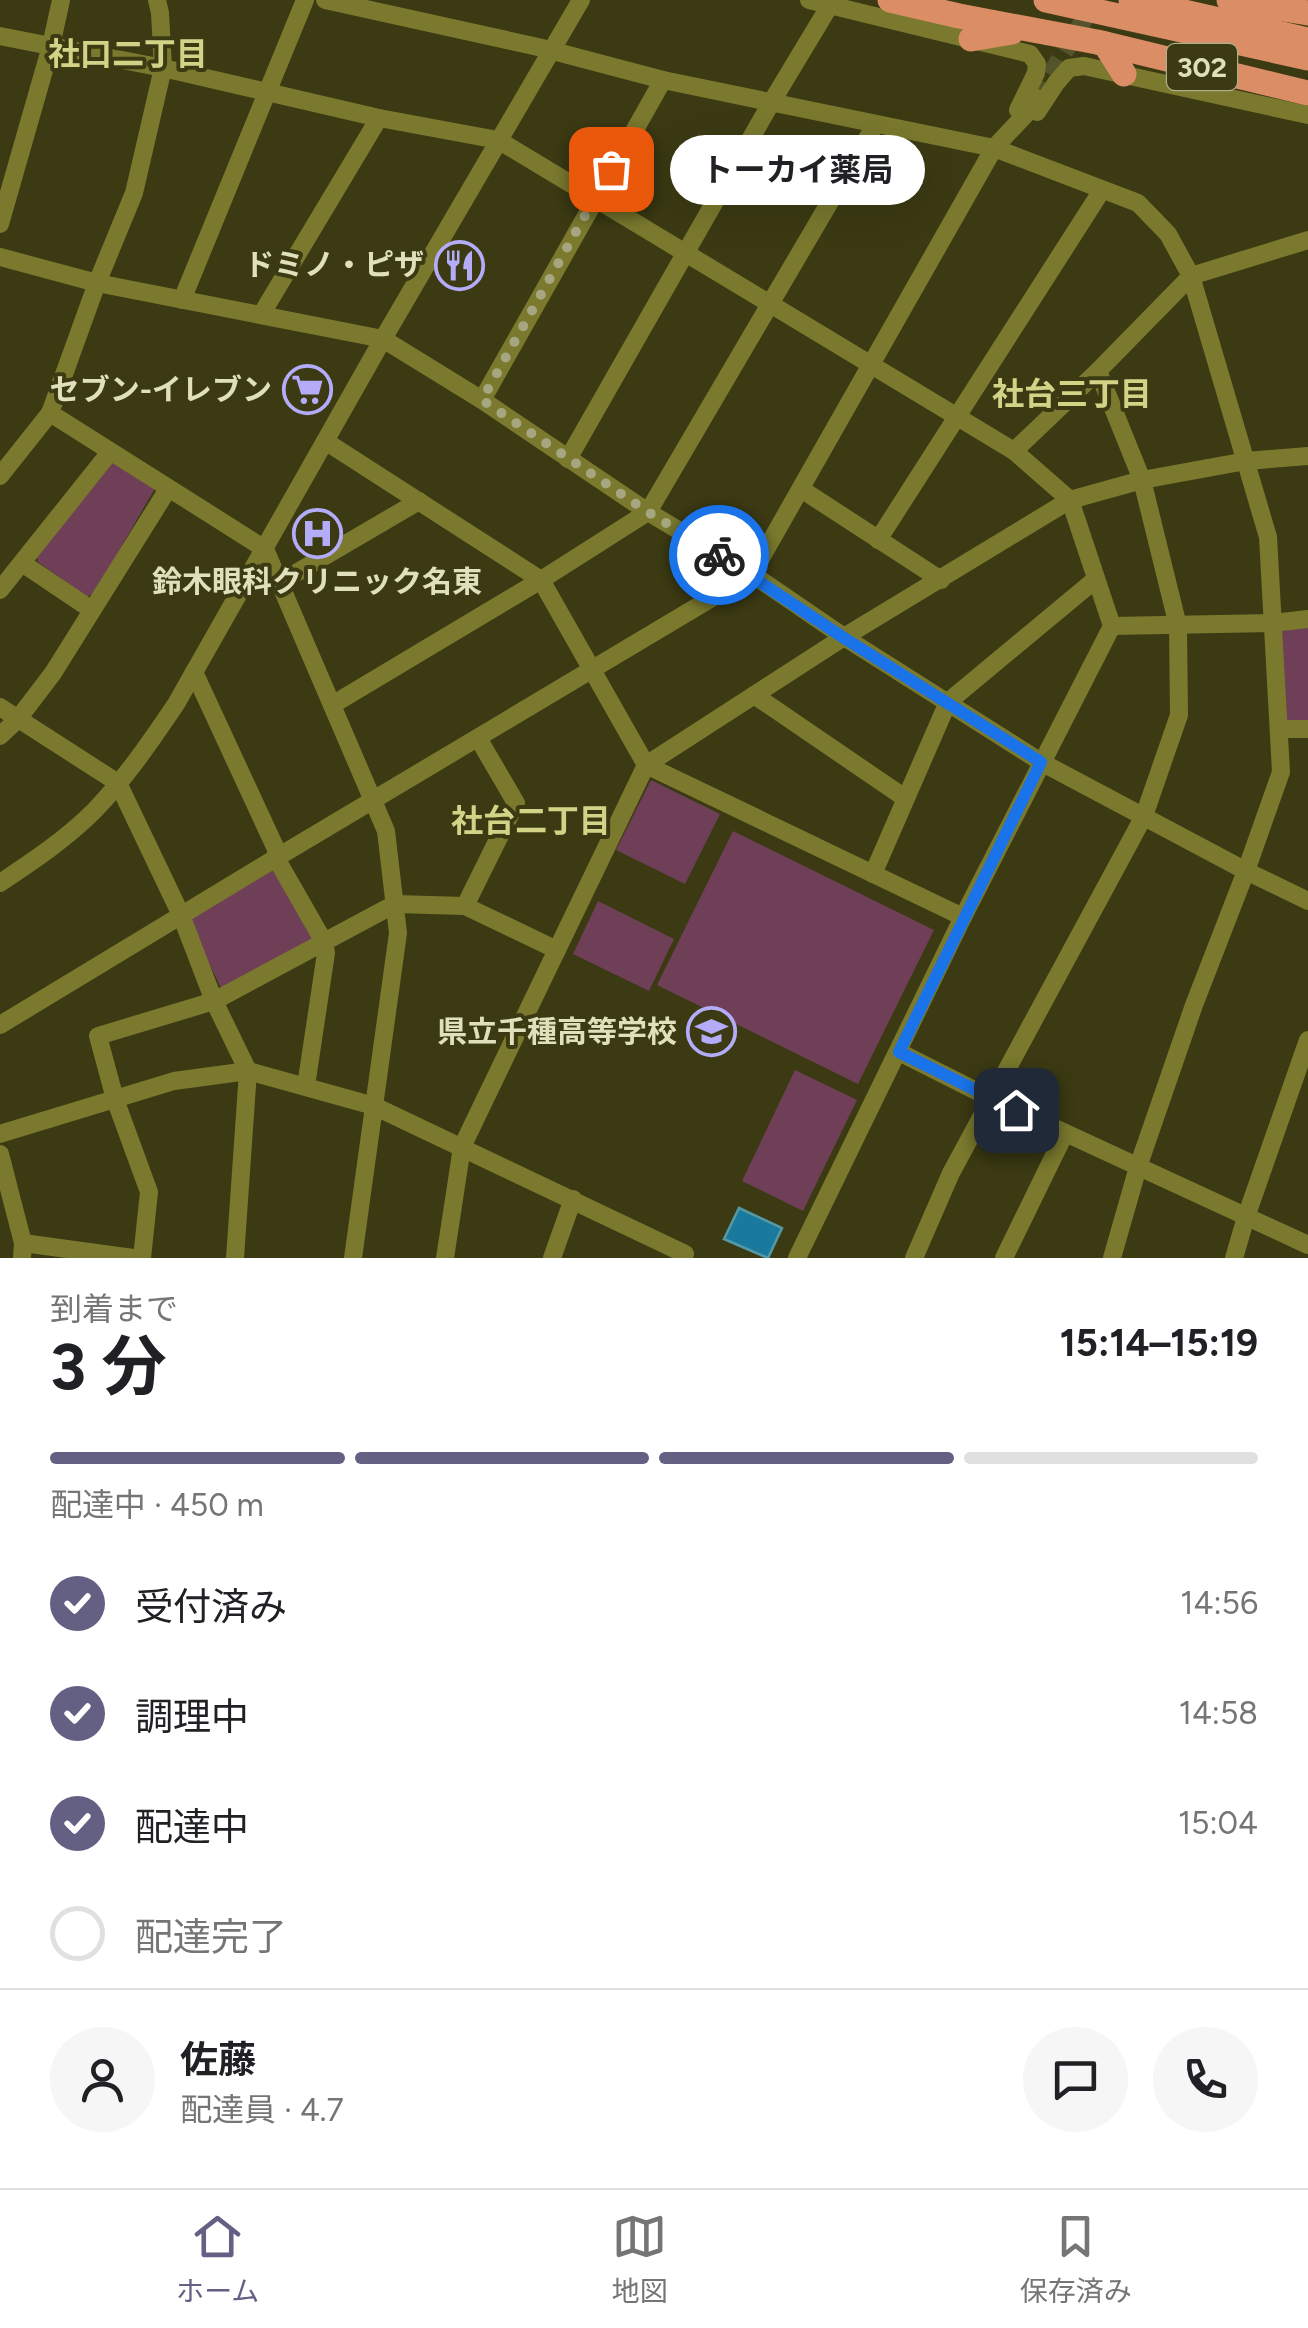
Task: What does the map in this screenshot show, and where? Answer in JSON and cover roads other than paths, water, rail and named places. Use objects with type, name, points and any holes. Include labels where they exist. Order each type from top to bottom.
[{"type":"highway","name":"302","points":[[890,0],[1101,43],[1308,93]]},
{"type":"highway","points":[[969,0],[1101,43],[1124,74]]},
{"type":"highway","points":[[1046,0],[1308,58]]},
{"type":"highway","points":[[1131,0],[1308,40]]},
{"type":"highway","points":[[1230,0],[1308,13]]},
{"type":"highway","points":[[1296,0],[1307,1]]},
{"type":"highway","points":[[1083,9],[1096,22],[1308,76]]},
{"type":"highway","points":[[972,39],[1032,30]]},
{"type":"street","points":[[0,224],[51,46],[60,0]]},
{"type":"street","points":[[0,476],[50,412],[134,193],[163,68],[157,0]]},
{"type":"street","points":[[182,300],[305,0]]},
{"type":"street","points":[[326,0],[662,80],[994,148],[1138,203],[1168,234],[1191,276],[1268,537],[1281,772],[1194,1005],[1138,1167],[1112,1258]]},
{"type":"street","points":[[0,883],[50,849],[94,811],[148,746],[582,0]]},
{"type":"street","points":[[809,0],[1030,54],[1037,64],[1036,73],[1008,134]]},
{"type":"street","points":[[1307,1],[1308,13]]},
{"type":"street","points":[[568,458],[830,5]]},
{"type":"street","points":[[0,36],[498,140],[1014,451],[1070,500],[1112,626],[797,1258]]},
{"type":"street","points":[[1008,134],[1035,115],[1069,68],[1084,66],[1308,115]]},
{"type":"street","points":[[482,400],[662,80]]},
{"type":"street","points":[[0,1026],[752,574],[994,148],[1036,98]]},
{"type":"street","points":[[261,315],[379,118]]},
{"type":"street","points":[[332,706],[648,512],[875,125]]},
{"type":"street","points":[[878,540],[1102,190]]},
{"type":"street","points":[[1014,451],[1191,276],[1308,240]]},
{"type":"street","points":[[0,257],[97,283],[383,338],[1041,762],[1308,901]]},
{"type":"street","points":[[914,1258],[952,1173],[1144,816],[1178,714],[1178,626],[1142,480],[1098,371]]},
{"type":"street","points":[[50,412],[264,549],[386,830],[398,933],[353,1258]]},
{"type":"street","points":[[325,441],[541,580],[646,765],[964,917]]},
{"type":"street","points":[[0,590],[110,452]]},
{"type":"street","points":[[445,1258],[462,1147],[646,765],[1070,500],[1142,480],[1246,461],[1308,456]]},
{"type":"street","points":[[0,736],[53,673],[168,489]]},
{"type":"street","points":[[801,489],[941,580]]},
{"type":"street","points":[[279,583],[419,501]]},
{"type":"street","points":[[22,563],[92,610]]},
{"type":"street","points":[[874,874],[948,702],[1096,580]]},
{"type":"street","points":[[1112,626],[1273,624],[1308,618]]},
{"type":"street","points":[[194,672],[276,849],[276,858],[324,942],[326,953],[306,1086]]},
{"type":"street","points":[[754,694],[905,798]]},
{"type":"street","points":[[0,707],[118,782],[248,1071],[235,1258]]},
{"type":"street","points":[[1278,729],[1308,729]]},
{"type":"street","points":[[465,906],[516,803],[478,738]]},
{"type":"street","points":[[142,1258],[148,1192],[115,1099],[98,1036],[214,1001],[395,904],[465,906],[556,950]]},
{"type":"street","points":[[1234,1258],[1308,1040]]},
{"type":"street","points":[[899,1052],[1308,1246]]},
{"type":"street","points":[[0,1134],[174,1081],[248,1071],[374,1106],[687,1257]]},
{"type":"street","points":[[1004,1258],[1065,1133]]},
{"type":"street","points":[[0,1154],[22,1250],[133,1258]]},
{"type":"street","points":[[552,1258],[573,1199]]},
{"type":"water","points":[[739,1208],[782,1228],[768,1258],[724,1239]]},
{"type":"tunnel","points":[[1036,98],[1096,0]]},
{"type":"place","name":"トーカイ薬局","points":[[611,169]]},
{"type":"place","name":"ドミノ・ピザ","points":[[459,265]]},
{"type":"place","name":"セブン-イレブン","points":[[307,390]]},
{"type":"place","name":"鈴木眼科クリニック名東","points":[[317,533]]},
{"type":"place","name":"県立千種高等学校","points":[[712,1032]]},
{"type":"district","name":"社口二丁目","points":[[128,54]]},
{"type":"district","name":"社台三丁目","points":[[1072,394]]},
{"type":"district","name":"社台二丁目","points":[[531,821]]}]
